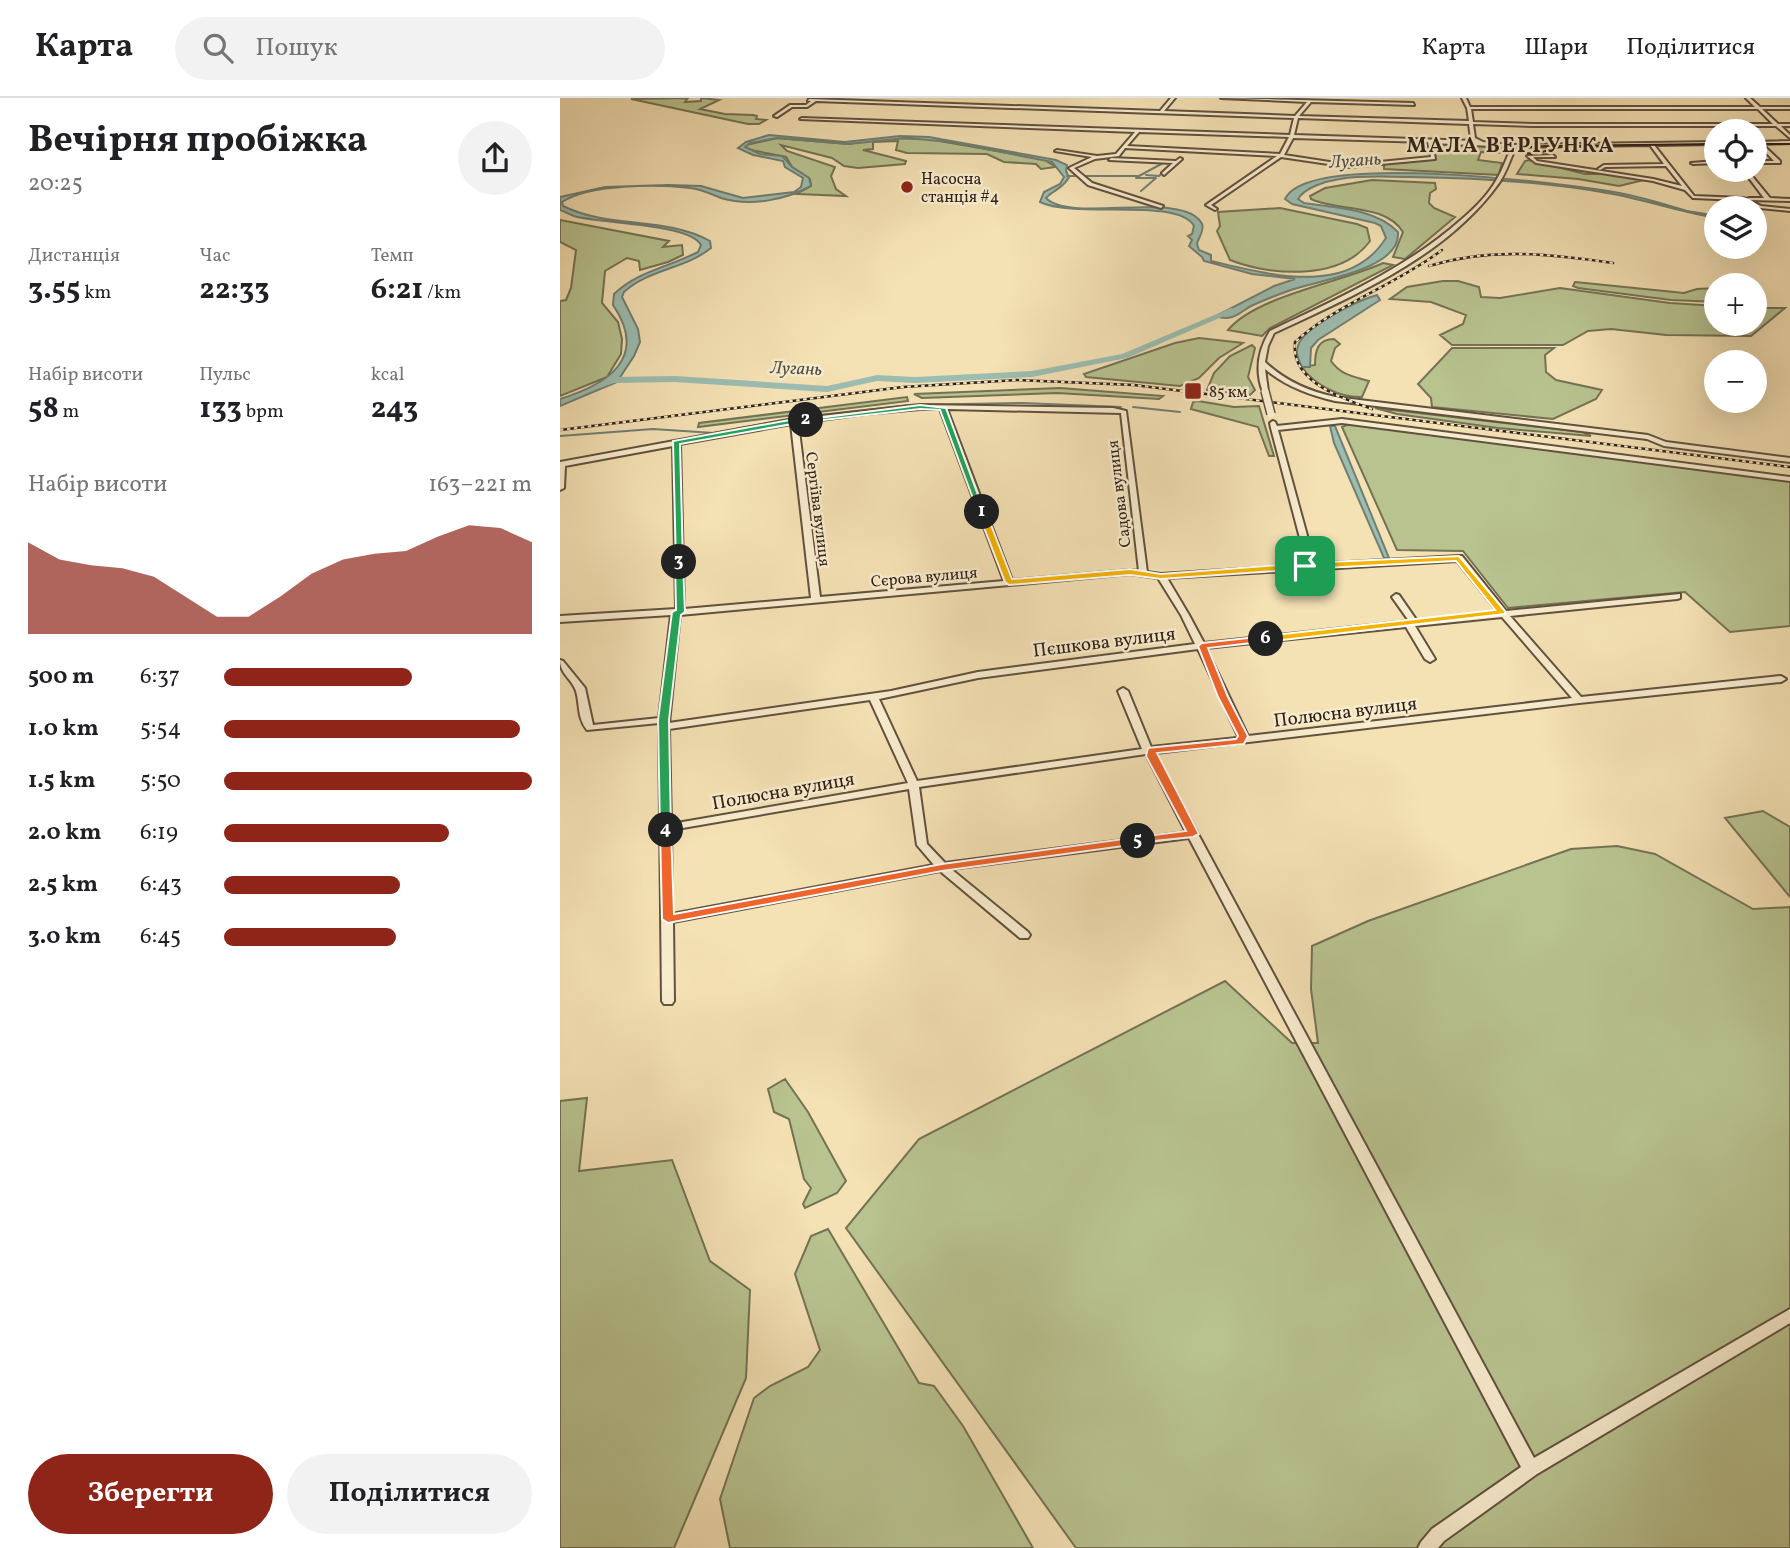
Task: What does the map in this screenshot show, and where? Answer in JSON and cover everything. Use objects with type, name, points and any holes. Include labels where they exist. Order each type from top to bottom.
[{"type":"street","points":[[893,122],[915,98]]},
{"type":"street","points":[[1154,119],[1173,98]]},
{"type":"street","points":[[1225,98],[1309,102],[1318,100],[1371,107],[1411,107],[1377,104],[1371,107]]},
{"type":"street","points":[[1374,98],[1377,104]]},
{"type":"street","points":[[1464,98],[1469,108],[1473,139],[1482,143]]},
{"type":"street","points":[[1512,98],[1521,110]]},
{"type":"street","points":[[1748,98],[1790,137]]},
{"type":"street","points":[[811,101],[814,107],[802,119],[1511,146],[1704,143]]},
{"type":"street","points":[[776,116],[790,106],[811,101],[1534,125],[1790,125]]},
{"type":"street","points":[[1214,209],[1208,205],[1281,155],[1293,136],[1296,117],[1309,102]]},
{"type":"street","points":[[1371,107],[1373,120]]},
{"type":"street","points":[[1469,108],[1790,108]]},
{"type":"street","points":[[1530,119],[1534,125]]},
{"type":"street","points":[[1149,125],[1117,155],[1071,168],[1090,184],[1161,207]]},
{"type":"street","points":[[1549,125],[1563,145]]},
{"type":"street","points":[[1125,147],[1281,155],[1349,166],[1433,158],[1430,141]]},
{"type":"street","points":[[1767,143],[1790,142]]},
{"type":"street","points":[[1651,144],[1693,197],[1704,197]]},
{"type":"street","points":[[1305,566],[1310,561],[1259,373],[1272,332],[1409,262],[1462,223],[1503,177],[1512,155],[1511,146]]},
{"type":"street","points":[[1164,174],[1190,150]]},
{"type":"street","points":[[1057,151],[1131,160],[1178,162]]},
{"type":"street","points":[[1767,152],[1778,162],[1767,162]]},
{"type":"street","points":[[1512,155],[1553,156]]},
{"type":"street","points":[[1529,156],[1540,163],[1598,170],[1686,189]]},
{"type":"street","points":[[1123,171],[1131,160]]},
{"type":"street","points":[[1693,163],[1704,163]]},
{"type":"street","points":[[1598,170],[1604,166],[1668,165]]},
{"type":"street","points":[[1755,182],[1767,198]]},
{"type":"street","points":[[1767,199],[1790,200]]},
{"type":"street","points":[[1767,208],[1790,210]]},
{"type":"street","points":[[1261,362],[1275,376],[1292,385],[1335,400],[1648,437],[1664,444],[1790,460]]},
{"type":"street","name":"Садова вулиця","points":[[943,408],[1021,406],[1102,408],[1124,412],[1143,573]]},
{"type":"street","points":[[560,488],[561,464],[794,421],[920,407],[943,408],[1009,582]]},
{"type":"street","name":"Сергіїва вулиця","points":[[794,421],[816,600]]},
{"type":"street","points":[[1274,428],[1342,421],[1790,479]]},
{"type":"street","points":[[668,1001],[664,724],[678,612],[676,443]]},
{"type":"street","name":"Сєрова вулиця","points":[[560,619],[678,612],[1009,582],[1143,573],[1161,576],[1459,558],[1502,612]]},
{"type":"street","points":[[1161,576],[1202,646],[1243,736],[1240,741]]},
{"type":"street","name":"Пєшкова вулиця","points":[[560,663],[580,688],[586,723],[590,728],[664,724],[873,696],[978,675],[1202,646],[1502,612],[1677,596]]},
{"type":"street","points":[[1395,597],[1430,659]]},
{"type":"street","points":[[1502,612],[1579,699]]},
{"type":"street","name":"Полюсна вулиця","points":[[666,828],[914,785],[1150,750],[1579,699],[1782,679]]},
{"type":"street","points":[[1123,691],[1151,756],[1214,877],[1531,1469]]},
{"type":"street","points":[[873,696],[914,785],[922,845],[942,867],[1024,935]]},
{"type":"street","points":[[668,919],[942,867],[1193,834]]},
{"type":"street","points":[[1427,1548],[1438,1535],[1531,1469],[1790,1315]]},
{"type":"green space","points":[[688,98],[685,102],[701,101],[701,98],[719,100],[700,109],[725,114],[753,115],[757,116],[756,119],[766,120],[759,124],[748,124],[631,99]]},
{"type":"green space","points":[[777,138],[848,144],[888,138],[928,139],[1043,159],[1056,167],[1041,169],[1036,164],[1004,162],[987,154],[907,153],[896,150],[898,141],[873,142],[873,149],[863,150],[906,161],[905,164],[858,168],[844,166],[832,158],[781,145],[787,151],[835,167],[831,176],[836,189],[846,196],[796,194],[811,186],[810,179],[792,167],[786,157],[746,149],[746,145]]},
{"type":"green space","points":[[1437,143],[1508,147],[1507,153],[1481,152],[1478,160],[1502,163],[1499,175],[1384,169],[1384,164],[1435,159]]},
{"type":"green space","points":[[1525,161],[1585,174],[1607,174],[1644,180],[1619,186],[1578,179],[1517,174]]},
{"type":"green space","points":[[1372,180],[1435,183],[1436,189],[1430,193],[1429,203],[1455,217],[1405,259],[1393,257],[1403,232],[1385,216],[1322,203],[1310,196],[1325,188]]},
{"type":"green space","points":[[1280,208],[1357,224],[1367,228],[1370,241],[1357,254],[1342,263],[1304,272],[1265,269],[1230,260],[1217,231],[1220,226],[1218,212]]},
{"type":"green space","points":[[560,220],[669,241],[663,247],[682,245],[683,255],[640,270],[639,261],[627,258],[605,271],[602,303],[618,322],[622,339],[621,354],[607,377],[560,396],[560,301],[566,300],[571,288],[576,250],[560,242]]},
{"type":"green space","points":[[1383,263],[1393,265],[1270,328],[1262,336],[1228,330],[1258,308]]},
{"type":"green space","points":[[1458,281],[1479,287],[1481,297],[1500,298],[1560,288],[1704,305],[1704,335],[1666,335],[1611,329],[1588,331],[1563,345],[1452,345],[1440,335],[1463,324],[1466,315],[1431,302],[1390,299],[1407,287]]},
{"type":"green space","points":[[1575,282],[1684,293],[1704,289],[1704,301],[1671,300],[1573,286]]},
{"type":"green space","points":[[1767,308],[1785,308],[1767,323]]},
{"type":"green space","points":[[1199,338],[1243,343],[1219,358],[1199,378],[1180,386],[1086,377],[1084,374],[1175,343]]},
{"type":"green space","points":[[1334,339],[1340,344],[1335,348],[1331,361],[1335,366],[1347,374],[1369,381],[1362,397],[1329,389],[1313,379],[1302,367],[1315,365],[1318,346],[1324,341]]},
{"type":"green space","points":[[1252,345],[1255,348],[1248,377],[1255,390],[1250,395],[1207,390],[1214,373],[1230,356]]},
{"type":"green space","points":[[1452,348],[1554,348],[1545,355],[1546,372],[1556,380],[1602,390],[1596,399],[1553,419],[1432,407],[1431,398],[1418,384]]},
{"type":"green space","points":[[1060,388],[1163,396],[1159,399],[1057,393],[922,398],[914,394]]},
{"type":"green space","points":[[907,397],[908,401],[698,427],[699,423]]},
{"type":"green space","points":[[1193,402],[1234,407],[1259,406],[1274,456],[1269,456],[1258,427],[1191,409]]},
{"type":"green space","points":[[1375,408],[1583,432],[1591,436],[1498,428],[1397,414]]},
{"type":"green space","points":[[1349,424],[1790,481],[1790,626],[1730,632],[1685,592],[1508,608],[1463,551],[1397,550],[1342,427]]},
{"type":"green space","points":[[1763,811],[1790,827],[1790,897],[1725,818]]},
{"type":"green space","points":[[1617,846],[1655,854],[1753,909],[1790,907],[1790,1548],[1076,1548],[846,1228],[919,1139],[1225,981],[1292,1043],[1318,1043],[1311,989],[1312,946],[1368,921],[1571,849]]},
{"type":"green space","points":[[785,1079],[808,1112],[846,1181],[837,1193],[805,1208],[803,1204],[811,1188],[804,1179],[789,1119],[774,1112],[768,1089]]},
{"type":"green space","points":[[587,1098],[579,1171],[672,1160],[710,1261],[750,1290],[746,1378],[674,1548],[560,1548],[560,1101]]},
{"type":"green space","points":[[828,1229],[919,1383],[934,1386],[963,1426],[1033,1548],[730,1548],[720,1499],[754,1398],[770,1386],[808,1367],[820,1350],[795,1274],[811,1236]]},
{"type":"water","points":[[769,135],[845,142],[900,136],[929,137],[1056,160],[1067,165],[1069,177],[1046,198],[1059,205],[1078,208],[1174,209],[1191,214],[1202,224],[1197,244],[1199,250],[1211,255],[1211,261],[1257,271],[1306,277],[1351,269],[1370,257],[1386,238],[1381,226],[1375,223],[1292,204],[1285,199],[1304,184],[1339,176],[1439,174],[1545,183],[1623,194],[1704,215],[1621,196],[1534,183],[1459,178],[1357,177],[1335,180],[1311,188],[1298,199],[1304,203],[1354,210],[1378,218],[1398,232],[1395,245],[1386,256],[1356,272],[1291,290],[1251,306],[1235,316],[1224,318],[1216,316],[1274,286],[1295,279],[1252,274],[1204,261],[1189,246],[1192,240],[1188,236],[1192,234],[1194,226],[1184,217],[1168,212],[1077,209],[1040,202],[1044,192],[1060,184],[1064,177],[1052,162],[951,142],[906,138],[848,144],[777,138],[750,143],[745,147],[760,154],[782,156],[792,167],[809,178],[811,186],[790,195],[755,202],[732,201],[694,189],[643,186],[589,192],[562,202],[563,206],[599,218],[675,228],[693,233],[710,241],[711,248],[690,260],[644,278],[624,292],[622,297],[638,329],[640,342],[634,356],[617,382],[560,406],[560,399],[578,393],[607,377],[625,354],[627,340],[623,324],[613,305],[614,294],[643,275],[698,252],[701,245],[680,232],[574,216],[560,210],[560,197],[605,187],[668,185],[701,186],[743,198],[794,192],[801,187],[803,178],[785,167],[783,161],[753,155],[738,148],[746,142]]},
{"type":"water","points":[[1377,295],[1380,300],[1318,340],[1311,348],[1310,367],[1302,367],[1297,349],[1310,331],[1345,308]]},
{"type":"water","points":[[1330,426],[1335,426],[1389,558],[1384,558],[1334,443]]},
{"type":"waterway","points":[[1067,176],[1139,176],[1163,163]]},
{"type":"waterway","points":[[1146,175],[1159,176],[1162,173]]},
{"type":"waterway","points":[[1136,178],[1156,178],[1141,191]]},
{"type":"waterway","name":"Лугань","points":[[600,385],[613,380],[675,379],[827,389],[877,378],[915,380],[1032,374],[1124,356],[1234,310]]},
{"type":"waterway","points":[[560,436],[653,429],[714,433],[796,418],[909,405],[1023,403],[1121,407]]},
{"type":"waterway","points":[[1133,407],[1180,412]]},
{"type":"tram line","points":[[1717,144],[1563,146],[1535,154],[1517,152],[1527,147],[1547,146],[1717,144]]},
{"type":"tram line","points":[[1767,144],[1790,144]]},
{"type":"railway","points":[[1372,409],[1333,394],[1309,378],[1296,356],[1295,342],[1330,316],[1406,274],[1442,250]]},
{"type":"railway","points":[[1429,266],[1498,254],[1543,255],[1613,263]]},
{"type":"railway","points":[[560,430],[903,387],[1017,380],[1134,385],[1790,467]]},
{"type":"place","name":"Насосна станція #4","points":[[907,187]]},
{"type":"place","name":"85 км","points":[[1193,391]]},
{"type":"district","name":"МАЛА ВЕРГУНКА","points":[[1511,145]]},
{"type":"route","points":[[920,407],[943,408],[1009,582],[1130,572],[1161,576],[1305,566],[1459,558],[1502,612],[1202,646],[1243,736],[1240,741],[1152,750],[1151,756],[1193,834],[942,867],[668,919],[664,720],[676,612],[680,612],[676,443],[794,421],[920,407]]}]
